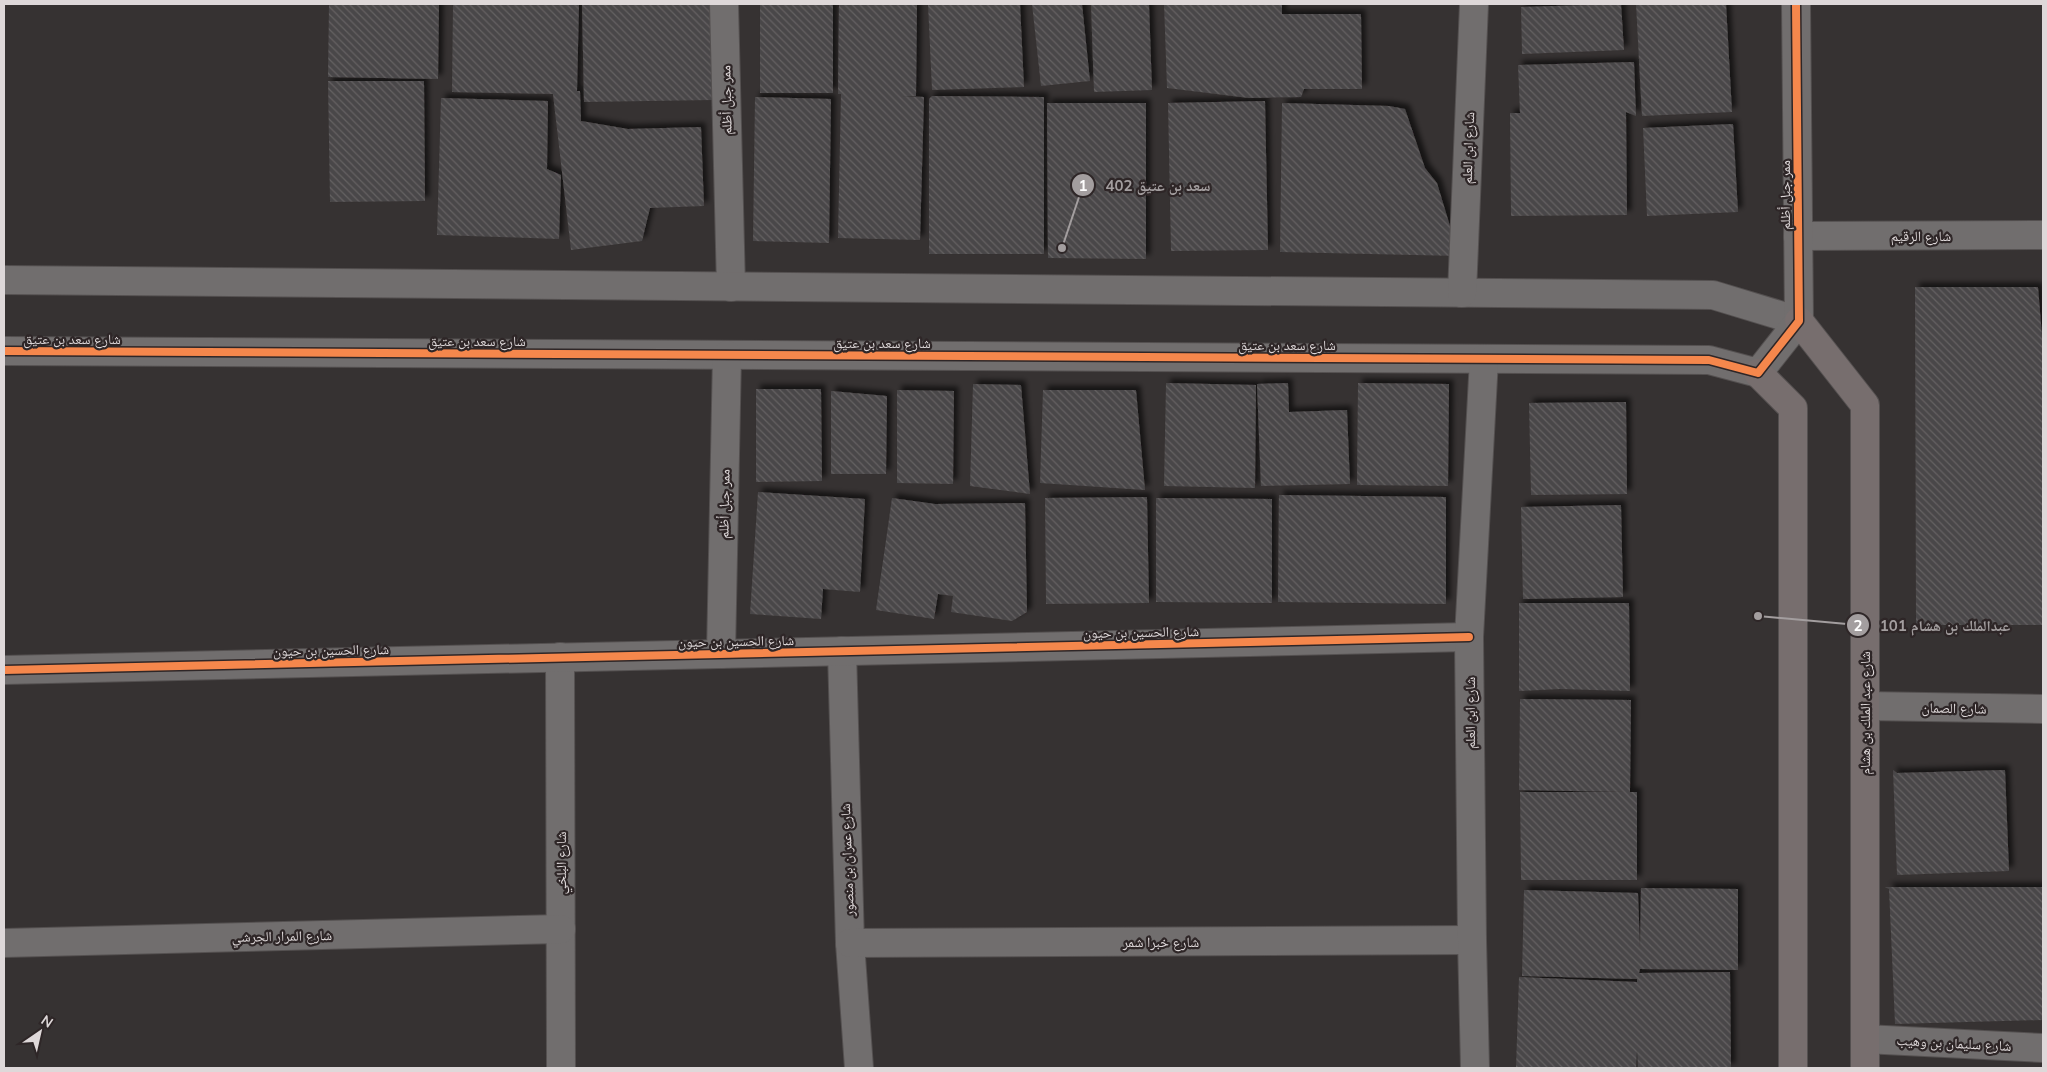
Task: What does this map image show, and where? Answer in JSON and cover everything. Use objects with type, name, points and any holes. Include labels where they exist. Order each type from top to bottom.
[{"type":"main road","name":"شارع عبد الملك بن هشام","points":[[1799,320],[1864,405],[1866,1068]]},
{"type":"main road","points":[[1758,373],[1793,408],[1793,1068]]},
{"type":"street","name":"ممر جبل أظلم","points":[[724,4],[731,286]]},
{"type":"street","name":"شارع ابن العلم","points":[[1462,293],[1474,4]]},
{"type":"street","name":"ممر جبل أظلم","points":[[1796,4],[1799,320]]},
{"type":"street","name":"شارع الرقيم","points":[[1798,236],[2043,235]]},
{"type":"street","points":[[4,280],[1713,295],[1799,320],[1758,373]]},
{"type":"street","name":"شارع سعد بن عتيق","points":[[4,351],[1709,360],[1758,373]]},
{"type":"street","name":"ممر جبل أظلم","points":[[722,654],[727,355]]},
{"type":"street","name":"شارع ابن العلم","points":[[1475,1068],[1469,637],[1484,359]]},
{"type":"street","name":"شارع الحسين بن حيون","points":[[4,670],[1469,637]]},
{"type":"street","name":"شارع عمران بن منصور","points":[[842,651],[850,943],[860,1068]]},
{"type":"street","name":"شارع البلخي","points":[[560,657],[561,1068]]},
{"type":"street","name":"شارع الصمان","points":[[1865,706],[2043,709]]},
{"type":"street","name":"شارع المرار الجرشي","points":[[4,943],[561,929]]},
{"type":"street","name":"شارع خبرا شمر","points":[[850,943],[1472,940]]},
{"type":"street","name":"شارع سليمان بن وهيب","points":[[1865,1039],[2043,1048]]},
{"type":"building","points":[[329,4],[439,4],[438,79],[328,77]]},
{"type":"building","points":[[453,4],[579,4],[577,91],[580,91],[581,121],[628,129],[701,127],[704,206],[650,208],[642,241],[571,250],[553,94],[452,92]]},
{"type":"building","points":[[582,4],[711,4],[713,100],[584,102]]},
{"type":"building","points":[[760,4],[833,4],[833,93],[760,93]]},
{"type":"building","points":[[839,4],[917,4],[916,96],[902,96],[924,97],[920,240],[838,238],[841,94],[838,94]]},
{"type":"building","points":[[928,4],[1020,4],[1024,87],[932,90]]},
{"type":"building","points":[[1032,4],[1082,4],[1090,81],[1041,86]]},
{"type":"building","points":[[1091,4],[1149,4],[1152,90],[1094,92]]},
{"type":"building","points":[[1164,4],[1282,4],[1282,14],[1361,14],[1362,89],[1304,89],[1301,97],[1249,98],[1167,88]]},
{"type":"building","points":[[1621,4],[1624,50],[1522,54],[1521,7]]},
{"type":"building","points":[[1636,4],[1726,4],[1732,112],[1642,116]]},
{"type":"building","points":[[1634,62],[1636,116],[1626,112],[1627,215],[1511,216],[1510,113],[1520,113],[1518,65]]},
{"type":"building","points":[[328,81],[424,81],[425,201],[330,202]]},
{"type":"building","points":[[932,96],[1044,97],[1044,254],[929,254],[929,99]]},
{"type":"building","points":[[755,97],[831,99],[829,243],[753,241]]},
{"type":"building","points":[[441,98],[548,101],[547,169],[561,175],[559,239],[437,235]]},
{"type":"building","points":[[1265,101],[1268,250],[1171,251],[1168,103]]},
{"type":"building","points":[[1047,103],[1146,103],[1146,259],[1048,258]]},
{"type":"building","points":[[1282,103],[1389,106],[1405,109],[1425,168],[1437,183],[1459,256],[1280,252]]},
{"type":"building","points":[[1733,124],[1738,212],[1647,216],[1643,128]]},
{"type":"building","points":[[1915,287],[2038,287],[2043,349],[2043,625],[1916,625]]},
{"type":"building","points":[[1166,383],[1256,385],[1255,488],[1164,486]]},
{"type":"building","points":[[1288,383],[1289,412],[1347,410],[1350,484],[1261,486],[1257,384]]},
{"type":"building","points":[[1358,383],[1449,384],[1448,486],[1357,485]]},
{"type":"building","points":[[973,384],[1021,385],[1030,494],[970,486]]},
{"type":"building","points":[[756,389],[821,389],[822,481],[756,482]]},
{"type":"building","points":[[897,390],[954,391],[953,484],[897,483]]},
{"type":"building","points":[[1043,390],[1136,390],[1145,490],[1040,483]]},
{"type":"building","points":[[831,391],[887,396],[886,474],[831,474]]},
{"type":"building","points":[[1626,402],[1627,494],[1531,495],[1529,403]]},
{"type":"building","points":[[758,492],[865,499],[860,592],[823,589],[821,619],[750,614]]},
{"type":"building","points":[[1279,495],[1446,497],[1446,604],[1278,602]]},
{"type":"building","points":[[1147,497],[1149,603],[1046,604],[1045,498]]},
{"type":"building","points":[[892,498],[935,504],[1025,503],[1027,612],[1012,621],[951,612],[953,596],[938,594],[934,619],[876,610]]},
{"type":"building","points":[[1156,498],[1272,499],[1272,603],[1156,602]]},
{"type":"building","points":[[1621,505],[1623,597],[1523,599],[1521,507]]},
{"type":"building","points":[[1519,603],[1629,603],[1630,691],[1560,689],[1519,691]]},
{"type":"building","points":[[1520,699],[1631,700],[1630,792],[1637,792],[1637,880],[1521,880],[1520,792],[1624,792],[1519,790]]},
{"type":"building","points":[[1893,770],[1897,773],[2005,770],[2009,871],[1897,875]]},
{"type":"building","points":[[1885,887],[2043,887],[2043,1020],[1895,1024],[1889,889]]},
{"type":"building","points":[[1641,888],[1738,889],[1738,970],[1640,969],[1639,973],[1730,972],[1731,1068],[1638,1068],[1637,1050],[1636,1068],[1516,1068],[1519,977],[1637,982],[1637,979],[1522,976],[1524,890],[1638,893],[1640,948]]},
{"type":"cycle path","points":[[4,351],[1709,360],[1758,373],[1799,321],[1796,4]]},
{"type":"cycle path","points":[[4,670],[1469,637]]},
{"type":"place","name":"سعد بن عتيق 402","points":[[1062,248]]},
{"type":"place","name":"عبدالملك بن هشام 101","points":[[1758,616]]}]
